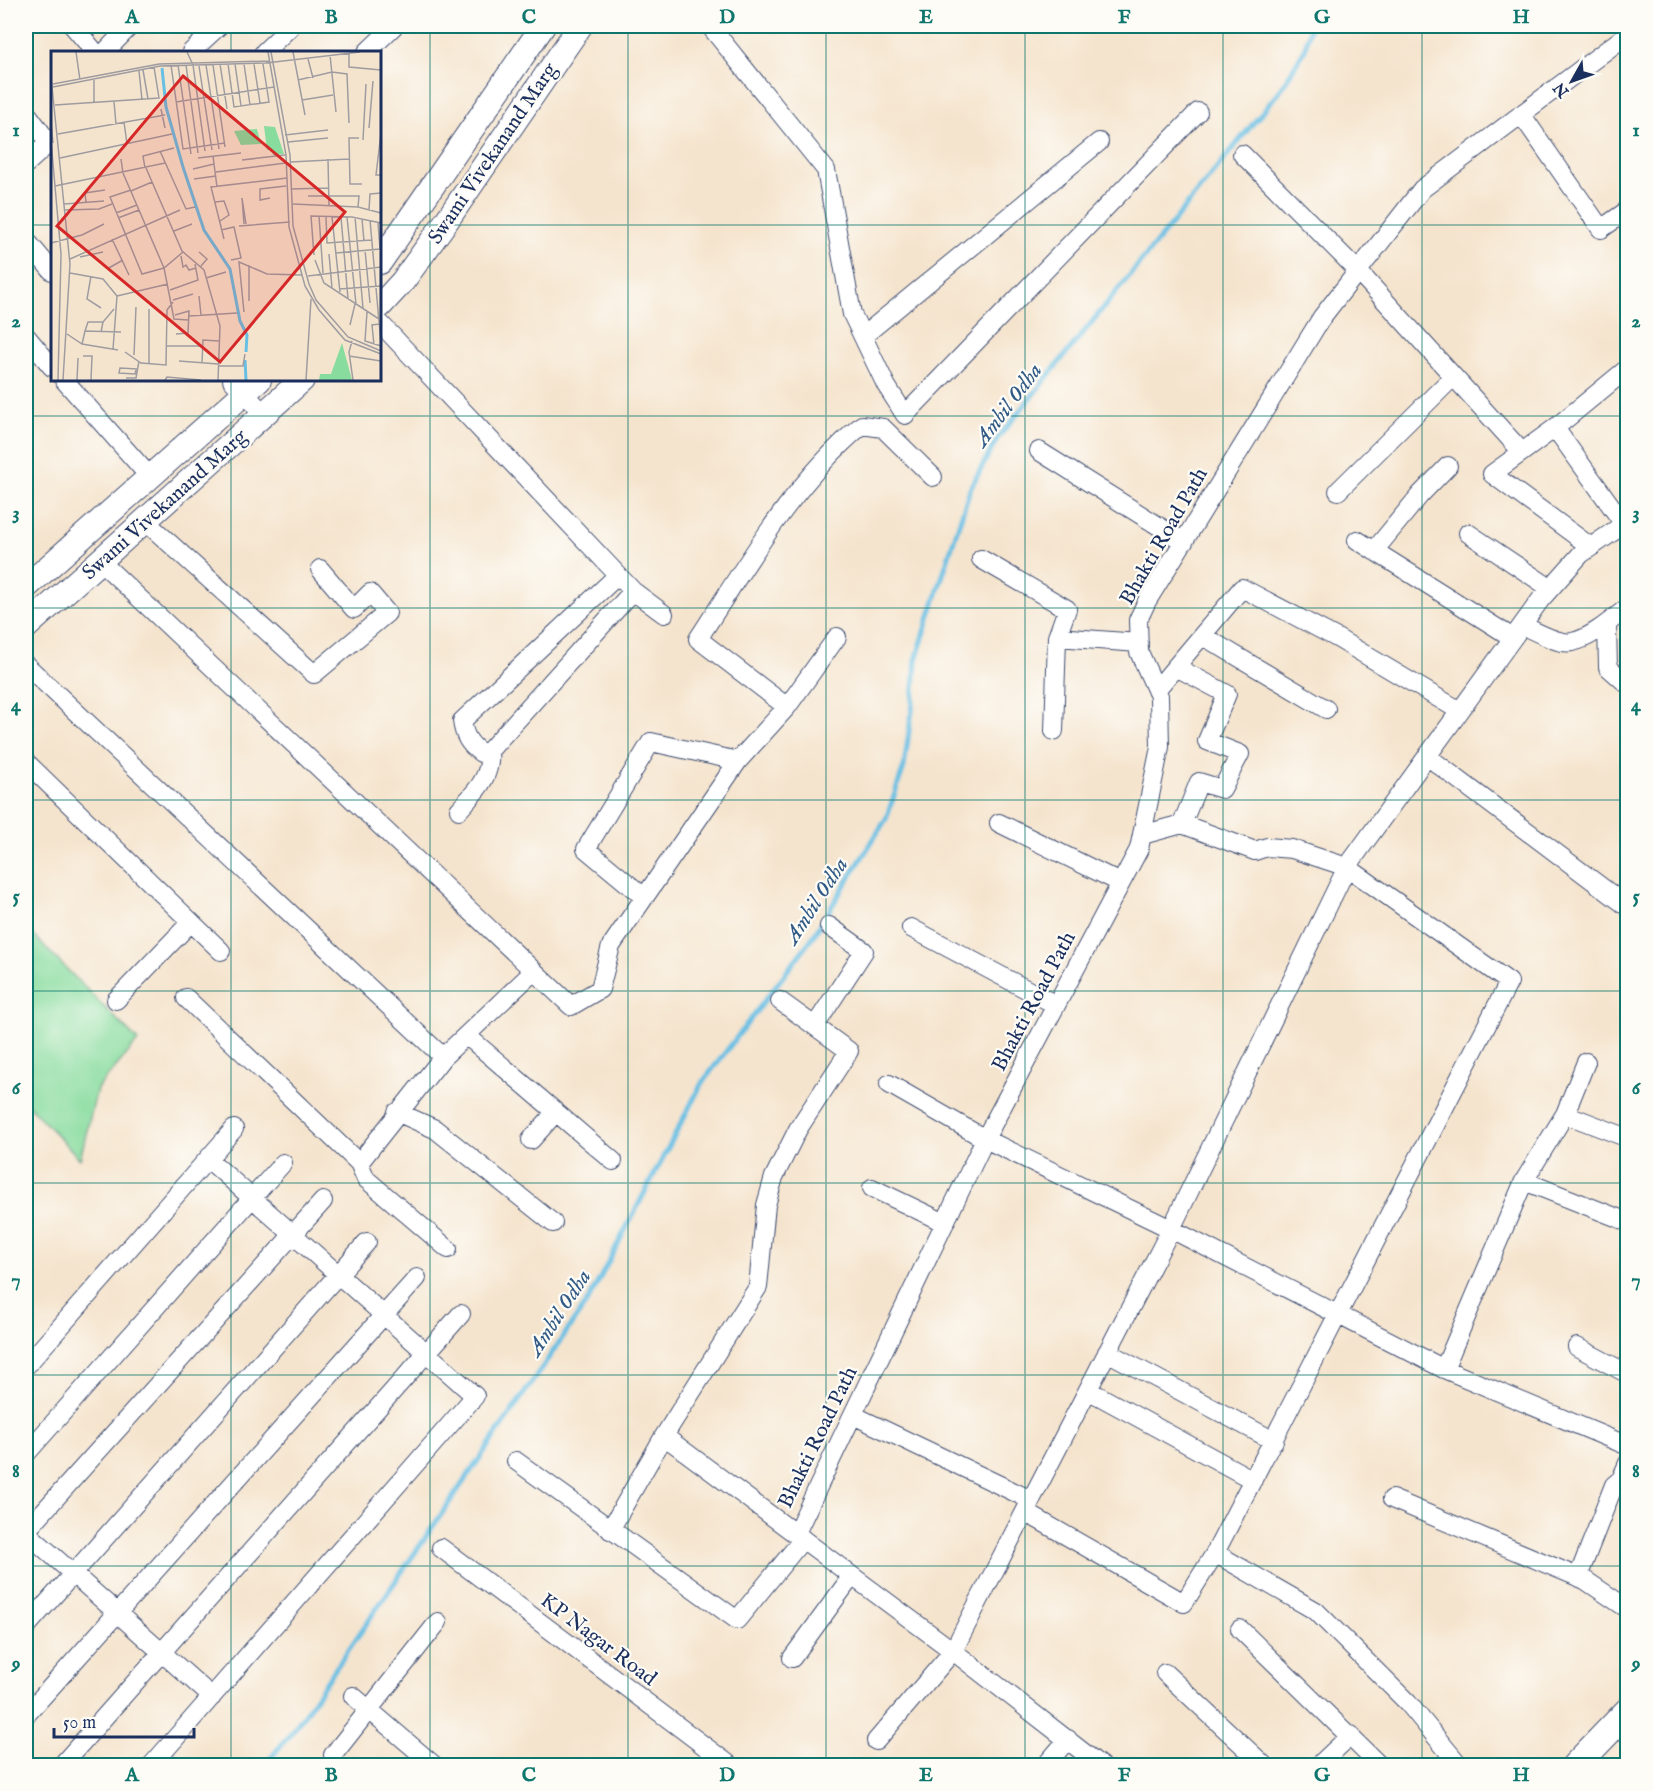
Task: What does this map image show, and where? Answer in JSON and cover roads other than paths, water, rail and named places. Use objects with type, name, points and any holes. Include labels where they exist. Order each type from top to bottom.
[{"type":"highway","points":[[1575,1766],[1628,1711]]},
{"type":"highway","points":[[1596,1766],[1628,1734]]},
{"type":"main road","name":"Swami Vivekanand Marg","points":[[381,261],[543,26]]},
{"type":"main road","name":"Swami Vivekanand Marg","points":[[381,305],[403,281],[445,224],[580,26]]},
{"type":"main road","name":"Swami Vivekanand Marg","points":[[26,627],[301,381]]},
{"type":"main road","name":"Swami Vivekanand Marg","points":[[26,587],[149,476],[244,384]]},
{"type":"street","points":[[73,26],[94,51]]},
{"type":"street","points":[[106,51],[130,26]]},
{"type":"street","points":[[192,51],[219,26]]},
{"type":"street","points":[[265,51],[291,26]]},
{"type":"street","points":[[368,51],[394,26]]},
{"type":"street","points":[[710,26],[826,170],[852,314],[886,385],[905,415],[1197,112]]},
{"type":"street","name":"Bhakti Road Path","points":[[610,1530],[737,1620],[800,1536],[853,1415],[985,1139],[1139,849],[1160,747],[1159,696],[1139,652],[1138,620],[1322,317],[1422,189],[1628,34]]},
{"type":"street","points":[[26,112],[51,145],[26,164]]},
{"type":"street","points":[[1521,114],[1601,229],[1628,210]]},
{"type":"street","points":[[862,336],[1100,142]]},
{"type":"street","points":[[1242,154],[1358,271],[1522,452]]},
{"type":"street","points":[[26,240],[51,270]]},
{"type":"street","points":[[381,324],[633,591],[664,614]]},
{"type":"street","points":[[26,336],[51,366]]},
{"type":"street","points":[[1592,547],[1492,474],[1555,428],[1628,368]]},
{"type":"street","points":[[1338,491],[1454,377]]},
{"type":"street","points":[[65,381],[149,476]]},
{"type":"street","points":[[244,384],[264,414]]},
{"type":"street","points":[[787,707],[698,639],[784,508],[844,440],[862,425],[883,428],[933,477]]},
{"type":"street","points":[[876,1741],[953,1651],[1171,1229],[1347,867],[1550,588],[1581,554],[1624,524],[1555,428]]},
{"type":"street","points":[[1039,451],[1184,542]]},
{"type":"street","points":[[1374,551],[1420,495],[1448,466]]},
{"type":"street","points":[[145,521],[314,674],[387,613],[370,593],[354,609],[320,569]]},
{"type":"street","points":[[1468,533],[1550,588]]},
{"type":"street","points":[[1357,540],[1518,632],[1572,643],[1607,624],[1628,607]]},
{"type":"street","points":[[981,559],[1067,609],[1057,638],[1054,731]]},
{"type":"street","points":[[100,561],[571,1006],[600,989],[611,946],[738,761],[787,707],[837,637]]},
{"type":"street","points":[[618,575],[462,721],[464,734],[471,745],[481,753],[489,751],[633,591]]},
{"type":"street","points":[[1156,690],[1242,588],[1337,639],[1460,711]]},
{"type":"street","points":[[1607,624],[1608,667],[1626,683]]},
{"type":"street","points":[[1203,636],[1326,709]]},
{"type":"street","points":[[1057,638],[1138,643]]},
{"type":"street","points":[[26,665],[443,1057]]},
{"type":"street","points":[[1176,667],[1227,694],[1207,741],[1240,754],[1222,789],[1199,782],[1182,824]]},
{"type":"street","points":[[644,897],[586,849],[651,742],[738,761]]},
{"type":"street","points":[[459,810],[487,775],[490,762],[489,751]]},
{"type":"street","points":[[1427,756],[1628,907]]},
{"type":"street","points":[[26,762],[221,951]]},
{"type":"street","points":[[999,823],[1121,883]]},
{"type":"street","points":[[853,1415],[1028,1506],[1184,1603],[1215,1553],[1274,1441],[1509,982],[1347,867],[1292,849],[1266,847],[1255,851],[1182,824],[1142,835]]},
{"type":"street","points":[[116,1000],[191,922]]},
{"type":"street","points":[[815,1026],[864,951],[829,926]]},
{"type":"street","points":[[911,928],[1056,1005]]},
{"type":"street","points":[[359,1163],[397,1112],[443,1057],[534,971]]},
{"type":"street","points":[[186,998],[359,1163],[366,1179],[448,1249]]},
{"type":"street","points":[[516,1461],[610,1530],[664,1436],[758,1287],[766,1205],[774,1177],[798,1130],[849,1051],[780,1001]]},
{"type":"street","points":[[466,1035],[613,1161]]},
{"type":"street","points":[[1444,1369],[1524,1181],[1565,1114],[1586,1062]]},
{"type":"street","points":[[889,1084],[985,1139],[1171,1229],[1444,1369],[1625,1445],[1610,1476],[1614,1485]]},
{"type":"street","points":[[397,1112],[435,1129],[553,1223]]},
{"type":"street","points":[[531,1140],[556,1112]]},
{"type":"street","points":[[1565,1114],[1628,1138]]},
{"type":"street","points":[[26,1366],[234,1129]]},
{"type":"street","points":[[151,1766],[475,1396],[208,1159]]},
{"type":"street","points":[[26,1454],[283,1163]]},
{"type":"street","points":[[1524,1181],[1628,1222]]},
{"type":"street","points":[[872,1188],[945,1223]]},
{"type":"street","points":[[212,1697],[26,1531],[323,1202]]},
{"type":"street","points":[[26,1627],[367,1242]]},
{"type":"street","points":[[26,1715],[417,1278]]},
{"type":"street","points":[[61,1766],[461,1314]]},
{"type":"street","points":[[1577,1347],[1628,1374]]},
{"type":"street","points":[[1107,1352],[1274,1441]]},
{"type":"street","points":[[1088,1390],[1253,1480]]},
{"type":"street","points":[[664,1436],[953,1651],[1101,1766]]},
{"type":"street","points":[[1578,1577],[1614,1485],[1621,1479],[1628,1464]]},
{"type":"street","points":[[1392,1499],[1578,1577],[1628,1609]]},
{"type":"street","name":"KP Nagar Road","points":[[441,1548],[731,1766]]},
{"type":"street","points":[[1215,1553],[1316,1611],[1408,1703],[1461,1766]]},
{"type":"street","points":[[792,1658],[852,1576]]},
{"type":"street","points":[[333,1755],[438,1622]]},
{"type":"street","points":[[1240,1629],[1351,1735],[1380,1766]]},
{"type":"street","points":[[1165,1673],[1265,1766]]},
{"type":"street","points":[[353,1696],[435,1766]]},
{"type":"street","points":[[1317,1766],[1351,1735]]},
{"type":"street","points":[[1045,1766],[1068,1739]]},
{"type":"waterway","name":"Ambil Odha","points":[[264,1766],[292,1732],[589,1299],[702,1083],[812,938],[886,819],[904,767],[913,703],[916,660],[970,489],[997,439],[1281,89],[1305,49],[1310,26]]}]
